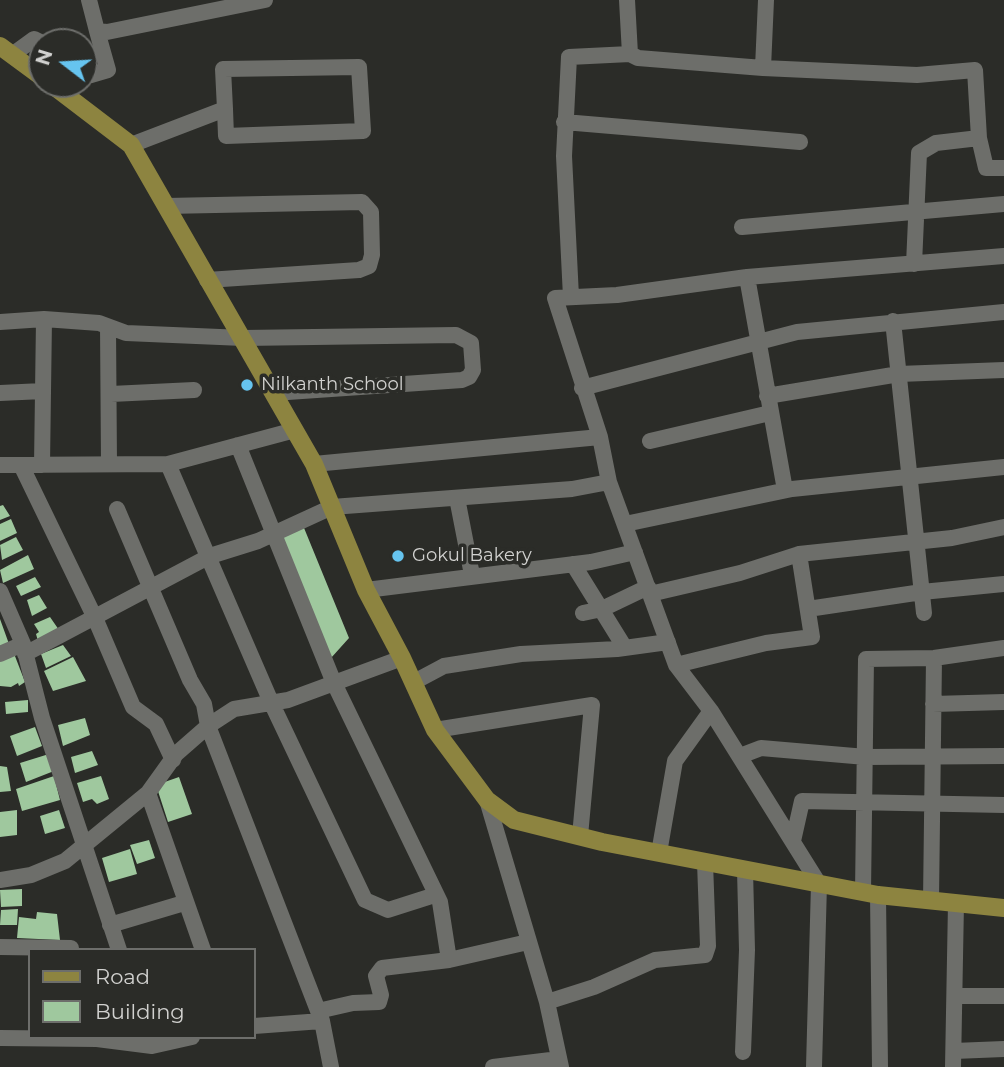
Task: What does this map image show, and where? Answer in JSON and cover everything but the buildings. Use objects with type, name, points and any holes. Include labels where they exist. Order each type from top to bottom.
[{"type":"main road","points":[[6,50],[28,66]]},
{"type":"main road","points":[[69,98],[131,145],[314,464],[366,590],[414,682],[435,730],[487,800],[514,820],[659,853],[870,894],[1004,908]]},
{"type":"street","points":[[89,0],[96,28]]},
{"type":"street","points":[[98,31],[150,25],[265,0]]},
{"type":"street","points":[[627,0],[630,54]]},
{"type":"street","points":[[763,68],[766,0]]},
{"type":"street","points":[[98,35],[108,70],[98,73]]},
{"type":"street","points":[[6,50],[28,41]]},
{"type":"street","points":[[571,297],[564,122],[569,57],[630,54],[638,58],[763,68],[917,75],[975,70],[979,138],[986,168],[1004,168]]},
{"type":"street","points":[[359,67],[363,131],[226,136],[225,109],[223,69],[359,67]]},
{"type":"street","points":[[131,145],[225,109]]},
{"type":"street","points":[[564,122],[800,142]]},
{"type":"street","points":[[914,264],[914,212],[919,153],[936,143],[979,138]]},
{"type":"street","points":[[166,206],[362,202],[371,212],[372,255],[369,266],[359,270],[207,280]]},
{"type":"street","points":[[742,227],[1004,204]]},
{"type":"street","points":[[814,1067],[818,884],[711,711],[676,665],[609,482],[600,437],[555,298],[631,294],[747,277],[1004,256]]},
{"type":"street","points":[[747,277],[785,490]]},
{"type":"street","points":[[582,388],[797,332],[1004,312]]},
{"type":"street","points":[[0,321],[44,319],[108,327],[126,333],[243,338],[456,335],[471,343],[473,370],[469,377],[462,380],[273,394]]},
{"type":"street","points":[[42,465],[44,319]]},
{"type":"street","points":[[893,321],[924,613]]},
{"type":"street","points":[[108,327],[111,394],[109,464]]},
{"type":"street","points":[[767,396],[898,374],[1004,370]]},
{"type":"street","points":[[111,394],[194,390]]},
{"type":"street","points":[[0,393],[43,391]]},
{"type":"street","points":[[650,441],[770,413]]},
{"type":"street","points":[[0,465],[167,464],[295,430]]},
{"type":"street","points":[[314,464],[600,437]]},
{"type":"street","points":[[238,445],[334,683],[440,902],[449,960]]},
{"type":"street","points":[[21,464],[95,618],[133,707],[156,724],[173,760]]},
{"type":"street","points":[[167,464],[210,556],[271,702],[365,900],[388,910],[435,895]]},
{"type":"street","points":[[625,524],[785,490],[1004,467]]},
{"type":"street","points":[[0,654],[24,649],[95,618],[210,556],[274,534],[332,507],[572,489],[609,482]]},
{"type":"street","points":[[457,498],[472,575]]},
{"type":"street","points":[[117,509],[149,587],[204,704],[208,726],[320,1016],[331,1067]]},
{"type":"street","points":[[583,613],[602,609],[649,590],[740,573],[799,554],[916,542],[1004,527]]},
{"type":"street","points":[[366,590],[573,564],[635,552]]},
{"type":"street","points":[[676,665],[766,643],[812,637],[799,554]]},
{"type":"street","points":[[573,564],[625,648]]},
{"type":"street","points":[[808,609],[922,592],[1004,584]]},
{"type":"street","points":[[0,591],[24,649],[42,718],[118,948]]},
{"type":"street","points":[[414,682],[444,666],[521,654],[625,648],[667,642]]},
{"type":"street","points":[[880,1067],[866,802],[866,659],[934,658],[1004,648]]},
{"type":"street","points":[[0,880],[31,875],[54,866],[86,844],[148,793],[173,760],[208,726],[234,709],[271,702],[334,683],[402,658]]},
{"type":"street","points":[[931,901],[934,658]]},
{"type":"street","points":[[933,705],[1004,702]]},
{"type":"street","points":[[435,730],[592,705],[580,836]]},
{"type":"street","points":[[659,853],[675,761],[711,711]]},
{"type":"street","points":[[740,756],[761,748],[866,757],[1004,756]]},
{"type":"street","points":[[148,793],[184,903],[202,948]]},
{"type":"street","points":[[487,800],[547,1002],[560,1063],[494,1067]]},
{"type":"street","points":[[793,841],[802,801],[1004,805]]},
{"type":"street","points":[[547,1002],[594,987],[655,961],[705,955],[708,946],[705,862]]},
{"type":"street","points":[[743,1052],[747,950],[745,870]]},
{"type":"street","points":[[110,925],[184,903]]},
{"type":"street","points":[[956,903],[954,1059],[1004,1049]]},
{"type":"street","points":[[256,1026],[320,1016],[353,1003],[379,1002],[381,995],[376,976],[382,968],[449,960],[528,942]]},
{"type":"street","points":[[0,947],[71,948]]},
{"type":"street","points":[[955,996],[1004,996]]},
{"type":"street","points":[[0,1038],[28,1038]]},
{"type":"street","points":[[97,1039],[151,1042],[176,1039]]},
{"type":"place","name":"Nilkanth School","points":[[247,385]]},
{"type":"place","name":"Gokul Bakery","points":[[398,556]]}]
